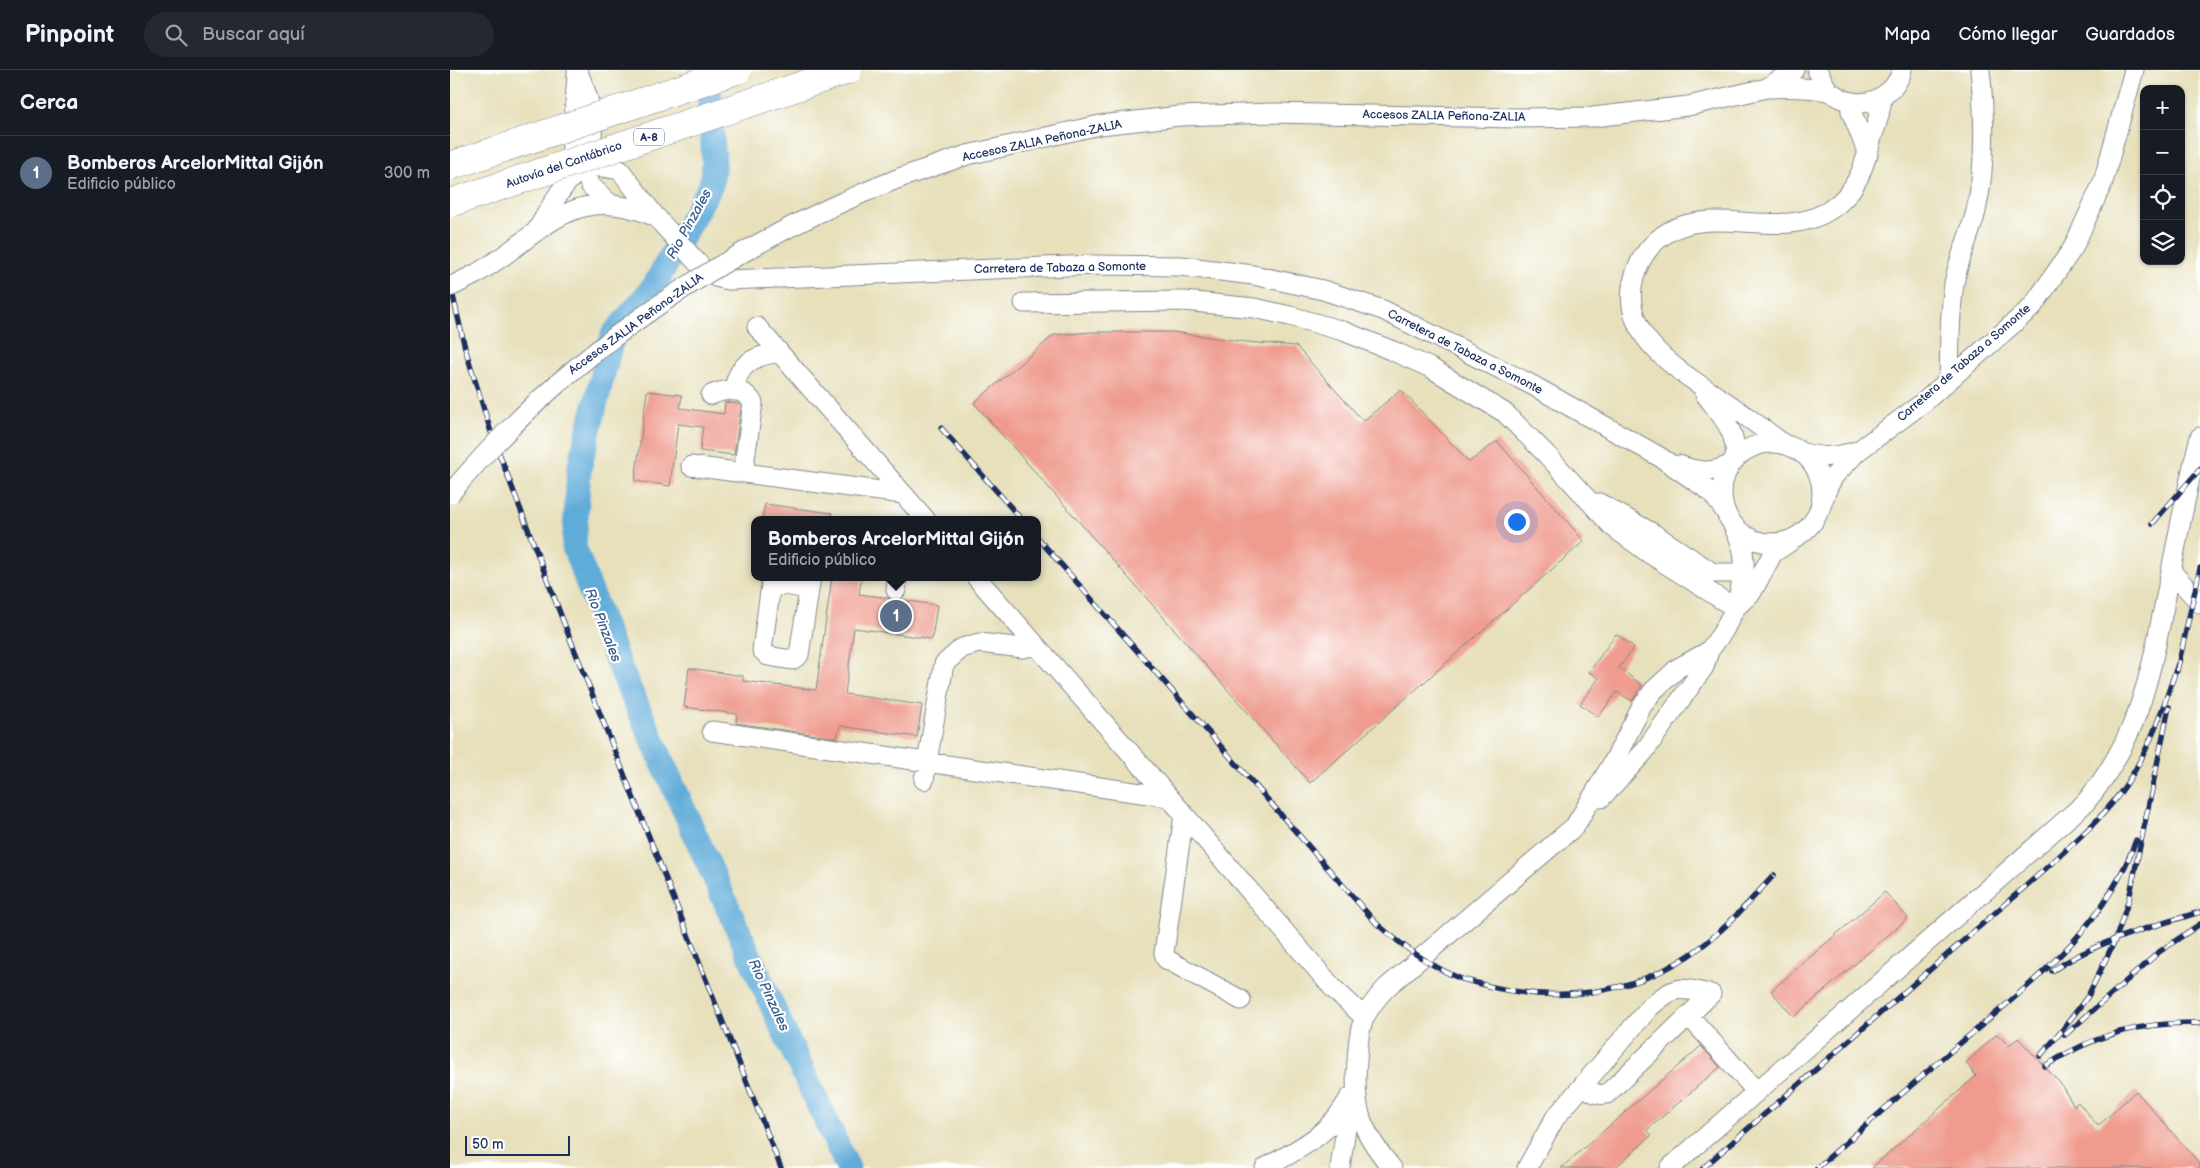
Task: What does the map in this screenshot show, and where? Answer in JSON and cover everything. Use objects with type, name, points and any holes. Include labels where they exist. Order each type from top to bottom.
[{"type":"highway","points":[[450,166],[737,70]]},
{"type":"highway","name":"Autovía del Cantábrico","points":[[450,204],[848,70]]},
{"type":"street","points":[[555,220],[572,195],[576,174],[583,112],[577,70]]},
{"type":"street","name":"Accesos ZALIA Peñona-ZALIA","points":[[450,494],[484,453],[547,392],[586,358],[686,285],[788,227],[854,196],[967,155],[1100,126],[1180,116],[1272,113],[1515,118],[1594,117],[1688,106],[1767,88],[1794,70]]},
{"type":"street","points":[[1817,70],[1829,92]]},
{"type":"street","points":[[1767,88],[1801,87],[1829,92],[1850,102],[1864,103],[1882,97],[1895,85],[1902,70]]},
{"type":"street","points":[[1949,380],[1950,311],[1954,282],[1976,211],[1980,188],[1984,146],[1980,70]]},
{"type":"street","name":"Carretera de Tabaza a Somonte","points":[[1820,509],[1828,486],[1834,476],[1858,451],[1924,402],[2032,307],[2073,248],[2103,182],[2134,70]]},
{"type":"street","points":[[1735,608],[1752,592],[1773,553],[1800,535],[1812,524],[1820,509],[1822,492],[1819,476],[1812,462],[1699,385],[1654,350],[1639,327],[1634,314],[1632,287],[1635,272],[1645,252],[1654,242],[1684,225],[1703,222],[1795,222],[1814,218],[1838,204],[1852,189],[1865,166],[1881,109],[1882,97]]},
{"type":"street","points":[[1850,102],[1851,111],[1868,154]]},
{"type":"street","name":"Carretera de Tabaza a Somonte","points":[[583,112],[600,127],[620,170],[657,219],[704,270],[715,276],[741,281],[1094,265],[1181,266],[1252,275],[1323,290],[1384,310],[1532,385],[1660,457],[1711,492],[1728,517]]},
{"type":"street","points":[[450,286],[500,260],[537,230],[576,174],[602,166],[620,170]]},
{"type":"street","points":[[576,174],[609,203]]},
{"type":"street","name":"Carretera de Tabaza a Somonte","points":[[537,230],[574,209],[591,204],[609,203],[633,207],[657,219]]},
{"type":"street","points":[[1024,303],[1184,301],[1254,308],[1343,330],[1431,368],[1505,413],[1547,455],[1613,527],[1657,559],[1735,608]]},
{"type":"street","points":[[757,327],[922,516]]},
{"type":"street","points":[[734,391],[739,372],[746,364],[765,354],[779,352]]},
{"type":"street","points":[[1699,385],[1728,425],[1735,439],[1733,462]]},
{"type":"street","points":[[710,395],[718,391],[743,392],[748,395],[752,403],[743,473]]},
{"type":"street","points":[[1670,1168],[2084,803],[2106,778],[2128,738],[2141,704],[2152,666],[2189,480],[2200,437]]},
{"type":"street","points":[[1341,1167],[1353,1088],[1357,1037],[1364,1017],[1386,988],[1435,948],[1575,826],[1643,753],[1704,667],[1709,651],[1724,630],[1735,608],[1745,573],[1743,548],[1728,517],[1722,486],[1733,462],[1741,453],[1756,446],[1770,443],[1793,448]]},
{"type":"street","name":"Carretera de Tabaza a Somonte","points":[[1793,448],[1825,458],[1839,457],[1858,451]]},
{"type":"street","name":"Carretera de Tabaza a Somonte","points":[[1660,457],[1695,471],[1715,470],[1733,462]]},
{"type":"street","points":[[691,466],[903,494]]},
{"type":"street","points":[[1578,490],[1654,534],[1714,573],[1745,573]]},
{"type":"street","points":[[1728,517],[1741,532],[1752,539],[1768,543],[1785,542],[1800,535]]},
{"type":"street","points":[[2171,571],[2200,603]]},
{"type":"street","points":[[772,581],[762,650],[768,656],[792,660],[799,655],[810,583],[785,581]]},
{"type":"street","points":[[979,581],[1333,988],[1364,1017]]},
{"type":"street","points":[[925,771],[944,664],[962,648],[979,643],[1023,648],[1035,645]]},
{"type":"street","points":[[1575,826],[1615,759],[1646,700],[1678,668],[1709,651]]},
{"type":"street","points":[[712,731],[925,771],[1169,797]]},
{"type":"street","points":[[1184,815],[1164,953],[1166,959],[1241,1000]]},
{"type":"street","points":[[1527,1168],[1555,1118],[1583,1085],[1650,1007],[1664,995],[1679,988],[1711,994],[1607,1094],[1594,1094],[1583,1085]]},
{"type":"street","points":[[1689,1016],[1757,1092]]},
{"type":"street","points":[[1265,1168],[1300,1148],[1327,1129],[1345,1108],[1353,1088]]},
{"type":"street","points":[[1353,1088],[1356,1106],[1369,1135],[1387,1162]]},
{"type":"street","points":[[1300,1148],[1319,1143],[1333,1147],[1337,1152],[1341,1167]]},
{"type":"street","points":[[1341,1167],[1349,1155],[1360,1149],[1371,1150],[1387,1162]]},
{"type":"building","points":[[1091,332],[1172,332],[1247,342],[1296,346],[1363,421],[1401,390],[1469,462],[1497,441],[1584,541],[1310,783],[974,403],[1054,335]]},
{"type":"building","points":[[647,391],[682,395],[680,408],[724,414],[725,402],[739,404],[741,406],[734,455],[700,451],[703,427],[678,424],[670,486],[635,481]]},
{"type":"building","points":[[765,504],[832,513],[832,516],[763,516]]},
{"type":"building","points":[[831,581],[861,581],[859,594],[889,598],[895,601],[901,600],[937,605],[932,639],[854,628],[845,694],[922,705],[917,737],[840,726],[837,738],[736,723],[737,714],[684,707],[689,668],[743,676],[743,681],[816,690]]},
{"type":"building","points":[[1616,634],[1634,647],[1619,668],[1642,685],[1632,701],[1617,692],[1598,717],[1580,704],[1599,678],[1589,672]]},
{"type":"building","points":[[1885,892],[1908,918],[1794,1017],[1771,991]]},
{"type":"building","points":[[1997,1034],[2009,1046],[2018,1038],[2060,1083],[2074,1106],[2078,1102],[2098,1126],[2136,1091],[2200,1164],[2200,1168],[1872,1168],[1976,1076],[1966,1063]]},
{"type":"building","points":[[1701,1046],[1720,1067],[1647,1130],[1652,1135],[1615,1168],[1561,1168]]},
{"type":"waterway","name":"Rio Pinzales","points":[[708,70],[714,163],[711,185],[654,286],[613,335],[579,469],[574,547],[620,668],[780,1023],[848,1168]]},
{"type":"railway","points":[[450,283],[465,348],[491,432],[565,626],[781,1168]]},
{"type":"railway","points":[[941,428],[1018,516]]},
{"type":"railway","points":[[2152,524],[2200,469]]},
{"type":"railway","points":[[1041,542],[1376,923],[1415,954],[1448,973],[1488,986],[1540,994],[1591,992],[1641,980],[1688,956],[1712,938],[1734,918],[1774,875]]},
{"type":"railway","points":[[2177,671],[2200,568]]},
{"type":"railway","points":[[1703,1168],[2043,871],[2098,819],[2136,769],[2156,725],[2178,664]]},
{"type":"railway","points":[[2040,1056],[2088,996],[2116,938],[2129,899],[2169,707]]},
{"type":"railway","points":[[1817,1168],[2061,955],[2084,930],[2104,902],[2122,873],[2136,840]]},
{"type":"railway","points":[[2052,971],[2069,960],[2105,943],[2200,912]]},
{"type":"railway","points":[[2065,1035],[2159,952],[2200,924]]},
{"type":"railway","points":[[2045,1066],[2082,1046],[2119,1032],[2158,1025],[2200,1023]]},
{"type":"place","name":"Bomberos ArcelorMittal Gijón","points":[[896,616]]}]
